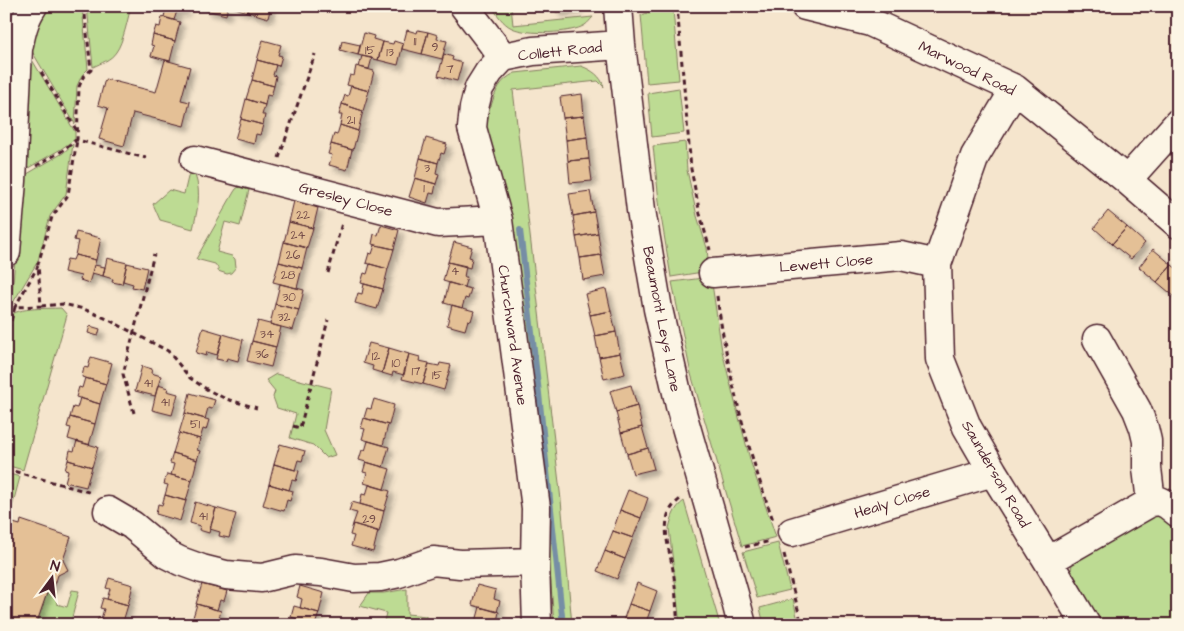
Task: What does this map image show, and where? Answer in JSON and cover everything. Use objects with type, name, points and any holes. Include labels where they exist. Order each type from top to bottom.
[{"type":"street","points":[[6,252],[12,181],[18,49],[27,15],[33,6]]},
{"type":"street","name":"Collett Road","points":[[464,6],[503,57],[533,51],[621,45]]},
{"type":"street","name":"Beaumont Leys Lane","points":[[618,6],[641,210],[658,309],[680,406],[742,625]]},
{"type":"street","name":"Marwood Road","points":[[805,6],[872,14],[1015,89],[1178,224]]},
{"type":"street","name":"Churchward Avenue","points":[[503,57],[489,72],[479,88],[472,128],[498,220],[536,508],[537,625]]},
{"type":"street","name":"Saunderson Road","points":[[1015,89],[976,156],[937,264],[940,359],[967,427],[1086,625]]},
{"type":"street","points":[[1127,180],[1178,123]]},
{"type":"street","name":"Gresley Close","points":[[195,160],[438,223],[498,220]]},
{"type":"street","name":"Lewett Close","points":[[714,273],[901,256],[937,264]]},
{"type":"street","points":[[1097,339],[1138,410],[1144,428],[1147,442],[1147,468],[1151,502]]},
{"type":"street","name":"Healy Close","points":[[786,535],[993,472]]},
{"type":"street","points":[[1048,561],[1151,502],[1160,501],[1178,513]]},
{"type":"street","points":[[100,502],[132,525],[168,555],[202,569],[226,575],[262,578],[295,570],[321,572],[354,578],[399,573],[433,561],[460,564],[535,562]]},
{"type":"path","points":[[6,338],[15,307],[38,264],[52,217],[68,195],[77,140],[79,87],[84,77],[91,70],[84,6]]},
{"type":"path","points":[[677,6],[691,169],[700,214],[710,248],[726,350],[754,462],[786,535],[787,563],[802,625]]},
{"type":"path","points":[[273,180],[315,54]]},
{"type":"path","points":[[41,71],[77,131]]},
{"type":"path","points":[[12,181],[77,140]]},
{"type":"path","points":[[77,140],[146,158]]},
{"type":"path","points":[[328,273],[348,200]]},
{"type":"path","points":[[134,413],[123,374],[154,254]]},
{"type":"path","points":[[38,264],[41,306]]},
{"type":"path","points":[[6,312],[15,307],[63,304],[84,309],[168,351],[190,378],[208,390],[226,399],[257,408]]},
{"type":"path","points":[[293,426],[300,428],[328,320]]},
{"type":"path","points":[[6,469],[100,502]]},
{"type":"path","points":[[678,625],[673,570],[668,546],[668,514],[674,504],[683,497],[704,489]]},
{"type":"path","points":[[722,553],[786,535]]},
{"type":"green space","points":[[49,6],[82,6],[88,69],[82,75],[77,86],[75,124],[30,48],[39,22]]},
{"type":"green space","points":[[87,6],[131,6],[119,48],[109,59],[93,67]]},
{"type":"green space","points":[[491,6],[511,6],[513,25],[593,17],[585,25],[570,30],[560,32],[528,32],[512,28],[506,24]]},
{"type":"green space","points":[[673,9],[679,80],[647,83],[641,15],[658,10]]},
{"type":"green space","points":[[28,53],[75,132],[75,139],[23,171]]},
{"type":"green space","points":[[581,66],[596,74],[604,87],[598,81],[513,90],[561,500],[572,625],[554,625],[548,511],[486,136],[486,105],[491,106],[499,86],[515,73]]},
{"type":"green space","points":[[679,88],[684,133],[652,137],[648,93]]},
{"type":"green space","points":[[685,142],[687,170],[697,216],[707,248],[709,271],[671,277],[660,210],[653,146]]},
{"type":"green space","points":[[73,144],[66,194],[50,216],[38,261],[11,306],[22,177],[63,153]]},
{"type":"green space","points":[[189,173],[195,175],[198,189],[198,202],[193,229],[160,220],[153,204],[169,190],[184,194]]},
{"type":"green space","points":[[239,187],[249,190],[240,226],[225,222],[217,252],[232,256],[235,259],[236,267],[231,273],[227,274],[218,271],[215,264],[196,259],[234,192]]},
{"type":"green space","points":[[711,277],[722,351],[751,463],[776,537],[742,546],[691,374],[672,282]]},
{"type":"green space","points":[[61,308],[67,315],[23,470],[6,465],[6,320],[15,312],[23,310]]},
{"type":"green space","points":[[276,374],[331,388],[324,430],[335,455],[326,458],[313,445],[290,438],[296,414],[277,408],[273,397],[275,391],[266,380]]},
{"type":"green space","points":[[6,473],[20,477],[8,522],[6,521]]},
{"type":"green space","points":[[684,501],[720,625],[680,625],[669,528],[672,516]]},
{"type":"green space","points":[[1163,506],[1178,518],[1178,625],[1102,625],[1071,570],[1072,564],[1076,557]]},
{"type":"green space","points":[[778,543],[790,590],[757,598],[743,552]]},
{"type":"green space","points":[[49,587],[54,588],[57,604],[67,607],[72,590],[79,591],[70,625],[36,625]]},
{"type":"green space","points":[[407,589],[407,614],[426,616],[426,625],[383,625],[386,613],[360,606],[369,593],[384,593]]},
{"type":"green space","points":[[793,599],[799,625],[764,625],[760,608]]},
{"type":"building","points":[[164,6],[185,6],[184,12]]},
{"type":"building","points":[[207,6],[228,6],[226,15],[206,10]]},
{"type":"building","points":[[228,6],[249,6],[248,12]]},
{"type":"building","points":[[249,6],[271,6],[268,18],[248,12]]},
{"type":"building","points":[[555,6],[577,6],[577,9],[556,12]]},
{"type":"building","points":[[166,8],[177,11],[174,20],[164,17]]},
{"type":"building","points":[[162,17],[180,22],[175,41],[153,35],[156,26],[160,27]]},
{"type":"building","points":[[407,30],[417,33],[418,30],[428,32],[422,54],[402,49]]},
{"type":"building","points":[[428,32],[438,35],[437,39],[447,41],[442,59],[422,54]]},
{"type":"building","points":[[364,33],[374,36],[373,39],[383,42],[378,60],[358,55]]},
{"type":"building","points":[[153,35],[175,41],[170,61],[151,56],[154,46],[151,45]]},
{"type":"building","points":[[263,40],[281,45],[278,55],[282,56],[279,66],[257,60]]},
{"type":"building","points":[[342,41],[360,45],[358,55],[340,50]]},
{"type":"building","points":[[394,41],[403,44],[398,65],[378,60],[383,42],[393,44]]},
{"type":"building","points":[[444,54],[453,57],[452,60],[462,63],[457,81],[438,76]]},
{"type":"building","points":[[362,56],[372,58],[369,69],[359,67]]},
{"type":"building","points":[[165,60],[190,67],[181,100],[190,102],[184,126],[133,113],[124,146],[99,139],[108,108],[98,105],[105,79],[156,92]]},
{"type":"building","points":[[257,60],[276,65],[273,75],[276,76],[274,86],[252,80]]},
{"type":"building","points":[[356,66],[374,71],[369,91],[347,85],[350,75],[354,76]]},
{"type":"building","points":[[252,80],[274,86],[271,96],[267,95],[265,105],[246,99]]},
{"type":"building","points":[[351,86],[369,91],[363,111],[342,104],[345,95],[348,96]]},
{"type":"building","points":[[582,94],[584,116],[563,118],[560,97]]},
{"type":"building","points":[[246,99],[265,105],[262,115],[265,115],[263,125],[241,119]]},
{"type":"building","points":[[342,104],[363,111],[358,131],[340,125],[342,115],[339,115]]},
{"type":"building","points":[[584,116],[587,137],[566,140],[563,118]]},
{"type":"building","points":[[241,119],[263,125],[260,135],[256,134],[254,144],[235,139]]},
{"type":"building","points":[[340,125],[358,131],[353,150],[331,144],[334,134],[337,135]]},
{"type":"building","points":[[587,137],[589,159],[568,161],[566,140]]},
{"type":"building","points":[[426,138],[447,144],[444,154],[441,153],[438,163],[420,158]]},
{"type":"building","points":[[331,144],[352,150],[347,170],[329,165],[332,155],[328,154]]},
{"type":"building","points":[[420,158],[438,163],[436,173],[439,174],[436,184],[415,178]]},
{"type":"building","points":[[589,159],[592,181],[570,183],[568,161]]},
{"type":"building","points":[[415,178],[436,184],[434,194],[430,193],[427,203],[409,197]]},
{"type":"building","points":[[590,191],[594,212],[573,216],[569,194]]},
{"type":"building","points":[[294,201],[318,208],[313,228],[289,222]]},
{"type":"building","points":[[1108,211],[1127,227],[1112,244],[1094,228]]},
{"type":"building","points":[[594,212],[598,233],[576,237],[573,216]]},
{"type":"building","points":[[289,222],[313,228],[307,248],[284,242]]},
{"type":"building","points":[[381,225],[399,230],[394,249],[372,244],[374,234],[378,235]]},
{"type":"building","points":[[1127,227],[1145,243],[1131,259],[1112,244]]},
{"type":"building","points":[[76,232],[101,238],[96,260],[75,255],[78,241],[74,240]]},
{"type":"building","points":[[598,233],[601,255],[580,258],[576,237]]},
{"type":"building","points":[[284,242],[307,248],[302,268],[279,262]]},
{"type":"building","points":[[454,242],[472,247],[469,257],[472,258],[470,268],[448,262]]},
{"type":"building","points":[[375,245],[394,249],[388,269],[366,263],[369,253],[372,254]]},
{"type":"building","points":[[1153,249],[1172,265],[1157,282],[1139,267]]},
{"type":"building","points":[[75,255],[96,260],[89,283],[80,280],[81,276],[64,272],[67,259],[73,260]]},
{"type":"building","points":[[601,255],[605,276],[583,280],[580,258]]},
{"type":"building","points":[[107,258],[127,263],[122,284],[112,282],[113,279],[103,276]]},
{"type":"building","points":[[279,262],[302,268],[297,288],[273,282]]},
{"type":"building","points":[[448,262],[466,266],[464,277],[467,277],[464,287],[443,281]]},
{"type":"building","points":[[127,263],[147,268],[142,289],[132,287],[133,284],[123,281]]},
{"type":"building","points":[[370,264],[388,269],[383,289],[361,283],[364,273],[367,274]]},
{"type":"building","points":[[94,265],[105,267],[103,276],[92,273]]},
{"type":"building","points":[[1172,265],[1178,270],[1178,297],[1176,298],[1157,282]]},
{"type":"building","points":[[449,283],[471,289],[468,299],[465,298],[462,308],[444,303]]},
{"type":"building","points":[[280,284],[304,290],[299,310],[275,304]]},
{"type":"building","points":[[364,284],[383,289],[377,309],[355,303],[358,293],[362,294]]},
{"type":"building","points":[[606,289],[611,311],[590,315],[585,294]]},
{"type":"building","points":[[275,304],[299,310],[293,330],[270,324]]},
{"type":"building","points":[[452,305],[474,311],[471,321],[468,320],[465,330],[447,325]]},
{"type":"building","points":[[611,311],[616,332],[595,336],[590,315]]},
{"type":"building","points":[[258,321],[281,327],[276,347],[252,341]]},
{"type":"building","points":[[90,326],[100,329],[98,336],[88,333]]},
{"type":"building","points":[[203,328],[223,334],[217,355],[207,352],[206,356],[196,353]]},
{"type":"building","points":[[616,332],[620,353],[599,357],[595,336]]},
{"type":"building","points":[[223,334],[243,340],[238,361],[227,358],[226,361],[216,359]]},
{"type":"building","points":[[252,341],[276,347],[271,367],[247,361]]},
{"type":"building","points":[[369,343],[389,348],[382,373],[372,370],[373,366],[363,363]]},
{"type":"building","points":[[389,348],[409,354],[404,375],[393,372],[392,376],[382,373]]},
{"type":"building","points":[[620,353],[625,374],[604,379],[599,357]]},
{"type":"building","points":[[409,354],[420,357],[419,361],[429,363],[423,384],[402,379]]},
{"type":"building","points":[[91,357],[112,363],[106,384],[82,377],[84,367],[88,368]]},
{"type":"building","points":[[440,363],[451,365],[444,390],[423,384],[429,364],[439,366]]},
{"type":"building","points":[[142,366],[152,369],[151,373],[161,376],[155,396],[135,391]]},
{"type":"building","points":[[85,378],[106,384],[100,404],[76,397],[79,387],[82,388]]},
{"type":"building","points":[[158,385],[168,388],[167,391],[178,394],[172,415],[152,410]]},
{"type":"building","points":[[631,385],[637,406],[616,412],[610,391]]},
{"type":"building","points":[[190,393],[215,400],[212,409],[208,408],[205,419],[185,413]]},
{"type":"building","points":[[80,398],[100,404],[95,424],[70,417],[73,407],[77,408]]},
{"type":"building","points":[[374,399],[394,405],[389,425],[364,418],[367,408],[371,409]]},
{"type":"building","points":[[637,406],[642,427],[621,433],[616,412]]},
{"type":"building","points":[[185,413],[209,420],[206,430],[203,429],[200,439],[179,433]]},
{"type":"building","points":[[70,417],[95,424],[89,445],[68,439],[71,428],[67,427]]},
{"type":"building","points":[[364,418],[388,425],[383,445],[362,439],[365,429],[361,428]]},
{"type":"building","points":[[642,427],[648,448],[627,454],[621,433]]},
{"type":"building","points":[[179,433],[200,439],[197,450],[200,451],[197,460],[173,453]]},
{"type":"building","points":[[77,441],[98,447],[92,467],[68,460],[70,450],[74,451]]},
{"type":"building","points":[[368,441],[389,447],[383,467],[359,460],[362,450],[365,451]]},
{"type":"building","points":[[280,444],[305,451],[302,461],[298,460],[295,470],[274,464]]},
{"type":"building","points":[[648,448],[654,469],[633,474],[627,454]]},
{"type":"building","points":[[173,453],[197,460],[192,480],[171,475],[174,464],[170,463]]},
{"type":"building","points":[[68,460],[92,467],[86,487],[65,482],[68,471],[65,470]]},
{"type":"building","points":[[366,462],[390,469],[384,489],[364,483],[367,473],[363,472]]},
{"type":"building","points":[[274,464],[299,471],[296,481],[292,480],[289,490],[269,484]]},
{"type":"building","points":[[167,474],[192,480],[186,501],[165,495],[168,485],[164,484]]},
{"type":"building","points":[[269,484],[293,491],[290,501],[287,500],[284,511],[263,505]]},
{"type":"building","points":[[369,485],[390,491],[384,511],[360,504],[362,494],[366,495]]},
{"type":"building","points":[[628,490],[648,498],[641,518],[620,510]]},
{"type":"building","points":[[165,495],[186,501],[180,521],[156,514],[158,504],[162,505]]},
{"type":"building","points":[[195,502],[216,508],[209,533],[199,530],[200,526],[190,523]]},
{"type":"building","points":[[352,502],[384,511],[379,532],[353,524],[357,513],[349,511]]},
{"type":"building","points":[[216,508],[236,514],[229,538],[219,536],[220,532],[210,529]]},
{"type":"building","points":[[620,510],[641,518],[633,538],[613,531]]},
{"type":"building","points":[[21,520],[71,537],[63,560],[68,570],[58,575],[54,588],[49,587],[36,625],[6,625],[6,521],[20,525]]},
{"type":"building","points":[[353,524],[378,531],[373,552],[351,546],[354,536],[350,535]]},
{"type":"building","points":[[613,531],[633,538],[625,559],[605,551]]},
{"type":"building","points":[[605,551],[625,559],[617,579],[597,571]]},
{"type":"building","points":[[109,578],[133,585],[128,605],[107,599],[110,589],[106,588]]},
{"type":"building","points":[[637,583],[657,591],[650,611],[629,604]]},
{"type":"building","points":[[202,584],[227,591],[224,601],[220,600],[217,610],[196,604]]},
{"type":"building","points":[[477,585],[496,590],[494,599],[500,601],[497,612],[472,605]]},
{"type":"building","points":[[300,586],[324,593],[319,613],[300,608],[302,599],[297,597]]},
{"type":"building","points":[[103,598],[128,605],[122,625],[101,619],[104,609],[100,608]]},
{"type":"building","points":[[197,604],[221,611],[217,625],[191,624]]},
{"type":"building","points":[[629,604],[650,611],[645,625],[622,624]]},
{"type":"building","points":[[294,606],[319,613],[315,625],[295,625],[297,619],[291,617]]},
{"type":"building","points":[[480,607],[499,612],[497,621],[502,623],[502,625],[475,625]]},
{"type":"building","points":[[98,618],[120,625],[96,625]]},
{"type":"waterway","points":[[520,230],[563,625]]}]
